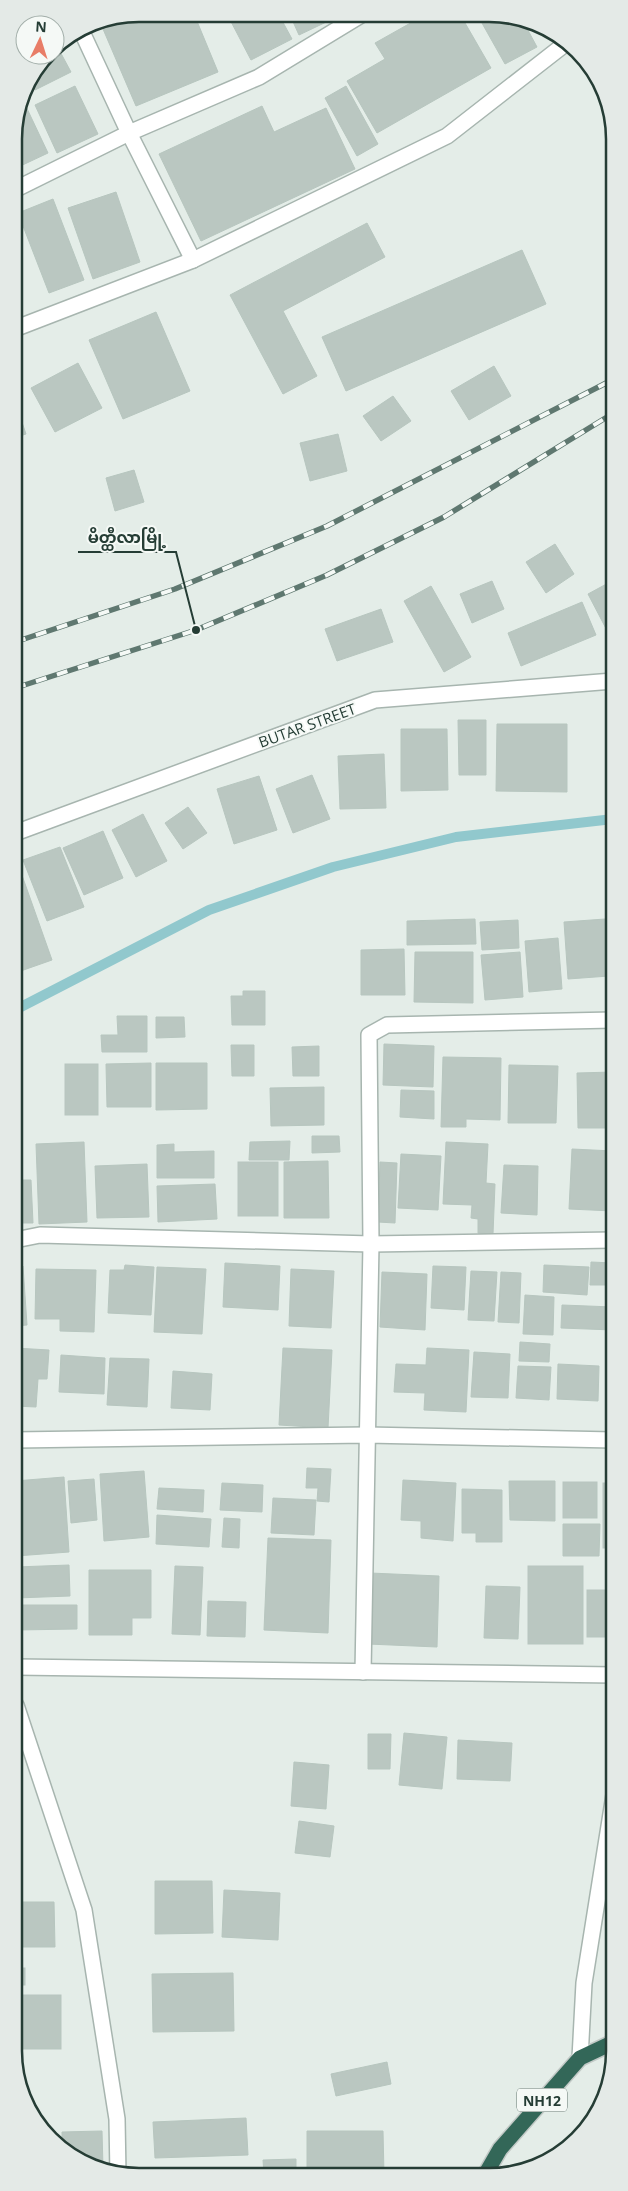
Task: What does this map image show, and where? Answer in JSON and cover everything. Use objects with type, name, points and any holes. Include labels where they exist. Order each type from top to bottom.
[{"type":"highway","name":"NH12","points":[[489,2168],[500,2149],[580,2058],[605,2046]]},
{"type":"street","points":[[23,186],[130,133],[259,77],[349,22]]},
{"type":"street","points":[[84,37],[193,260]]},
{"type":"street","points":[[23,326],[193,260],[447,136],[561,47]]},
{"type":"street","name":"BUTAR STREET","points":[[23,831],[375,700],[606,682]]},
{"type":"street","points":[[363,1672],[371,1244],[369,1035],[387,1026],[606,1020]]},
{"type":"street","points":[[23,1238],[40,1235],[371,1244],[605,1240]]},
{"type":"street","points":[[23,1440],[368,1435],[605,1440]]},
{"type":"street","points":[[23,1667],[605,1676]]},
{"type":"street","points":[[23,1726],[84,1910],[117,2118],[118,2166]]},
{"type":"street","points":[[580,2058],[584,1983],[605,1851]]},
{"type":"building","points":[[139,22],[197,22],[218,72],[136,106],[103,28],[124,23]]},
{"type":"building","points":[[231,22],[283,22],[292,39],[251,60]]},
{"type":"building","points":[[293,22],[326,22],[299,35]]},
{"type":"building","points":[[412,22],[464,22],[491,68],[377,133],[347,81],[385,59],[375,43]]},
{"type":"building","points":[[481,22],[512,25],[528,30],[537,47],[505,64]]},
{"type":"building","points":[[65,61],[71,72],[34,89],[49,65],[65,65]]},
{"type":"building","points":[[75,86],[98,134],[57,153],[35,105]]},
{"type":"building","points":[[346,86],[378,144],[357,156],[325,98]]},
{"type":"building","points":[[262,106],[274,132],[326,108],[355,169],[201,241],[159,154]]},
{"type":"building","points":[[26,108],[48,153],[23,165],[23,124]]},
{"type":"building","points":[[116,192],[140,262],[93,279],[68,208]]},
{"type":"building","points":[[53,199],[84,280],[49,293],[23,226],[23,211]]},
{"type":"building","points":[[367,223],[385,257],[283,311],[317,376],[283,394],[230,295]]},
{"type":"building","points":[[522,250],[546,304],[346,391],[322,337]]},
{"type":"building","points":[[156,312],[190,391],[123,419],[89,340]]},
{"type":"building","points":[[78,363],[102,408],[55,432],[31,388]]},
{"type":"building","points":[[494,366],[511,396],[469,420],[451,391]]},
{"type":"building","points":[[393,396],[411,421],[381,441],[363,416]]},
{"type":"building","points":[[338,434],[347,471],[310,481],[300,443]]},
{"type":"building","points":[[134,470],[144,502],[115,511],[106,478]]},
{"type":"building","points":[[555,544],[574,574],[546,593],[526,562]]},
{"type":"building","points":[[492,581],[504,609],[472,623],[460,594]]},
{"type":"building","points":[[606,584],[606,628],[588,594]]},
{"type":"building","points":[[431,586],[471,657],[444,672],[404,601]]},
{"type":"building","points":[[582,602],[596,635],[521,666],[508,633]]},
{"type":"building","points":[[381,609],[393,642],[337,661],[325,629]]},
{"type":"building","points":[[458,720],[486,720],[486,775],[459,775]]},
{"type":"building","points":[[497,724],[567,724],[567,792],[496,791]]},
{"type":"building","points":[[401,729],[447,729],[448,790],[401,791]]},
{"type":"building","points":[[384,754],[386,808],[340,809],[338,756]]},
{"type":"building","points":[[312,775],[330,819],[293,833],[276,789]]},
{"type":"building","points":[[259,776],[277,830],[234,844],[217,789]]},
{"type":"building","points":[[188,807],[207,833],[183,849],[165,823]]},
{"type":"building","points":[[143,814],[167,861],[136,877],[112,830]]},
{"type":"building","points":[[103,831],[123,878],[84,895],[63,848]]},
{"type":"building","points":[[60,847],[84,907],[47,921],[23,860]]},
{"type":"building","points":[[23,878],[52,960],[23,970]]},
{"type":"building","points":[[475,919],[476,944],[407,945],[407,921]]},
{"type":"building","points":[[605,919],[606,976],[568,979],[564,922]]},
{"type":"building","points":[[518,920],[519,948],[482,950],[480,922]]},
{"type":"building","points":[[558,938],[562,989],[529,992],[525,941]]},
{"type":"building","points":[[404,949],[405,995],[361,995],[361,950]]},
{"type":"building","points":[[415,952],[473,952],[473,1003],[414,1002]]},
{"type":"building","points":[[520,952],[523,997],[485,1000],[481,955]]},
{"type":"building","points":[[243,991],[265,991],[265,1025],[232,1025],[231,996],[243,996]]},
{"type":"building","points":[[117,1016],[147,1016],[147,1052],[102,1052],[101,1035],[118,1035]]},
{"type":"building","points":[[156,1017],[184,1017],[185,1037],[156,1038]]},
{"type":"building","points":[[384,1044],[434,1046],[433,1087],[383,1085]]},
{"type":"building","points":[[231,1045],[254,1045],[254,1076],[232,1076]]},
{"type":"building","points":[[319,1046],[319,1076],[293,1076],[292,1047]]},
{"type":"building","points":[[443,1057],[501,1058],[500,1120],[466,1119],[466,1127],[441,1127]]},
{"type":"building","points":[[151,1063],[151,1107],[107,1107],[106,1064]]},
{"type":"building","points":[[156,1063],[207,1063],[207,1109],[156,1110]]},
{"type":"building","points":[[65,1064],[98,1064],[98,1115],[65,1115]]},
{"type":"building","points":[[509,1065],[558,1066],[556,1123],[508,1123]]},
{"type":"building","points":[[606,1072],[605,1128],[578,1128],[577,1073]]},
{"type":"building","points":[[324,1087],[324,1125],[271,1126],[270,1088]]},
{"type":"building","points":[[401,1090],[434,1091],[434,1119],[400,1117]]},
{"type":"building","points":[[312,1136],[339,1136],[340,1152],[312,1153]]},
{"type":"building","points":[[290,1141],[289,1160],[249,1160],[250,1142]]},
{"type":"building","points":[[84,1142],[87,1222],[39,1224],[36,1144]]},
{"type":"building","points":[[446,1142],[488,1144],[486,1183],[495,1184],[493,1234],[478,1233],[478,1219],[471,1218],[472,1205],[443,1204]]},
{"type":"building","points":[[174,1144],[174,1152],[214,1151],[214,1178],[157,1178],[157,1145]]},
{"type":"building","points":[[572,1149],[605,1151],[605,1211],[569,1209]]},
{"type":"building","points":[[401,1154],[441,1156],[438,1210],[398,1208]]},
{"type":"building","points":[[328,1161],[329,1218],[284,1218],[284,1162]]},
{"type":"building","points":[[238,1162],[278,1162],[278,1216],[238,1216]]},
{"type":"building","points":[[380,1162],[397,1163],[395,1223],[378,1222]]},
{"type":"building","points":[[147,1164],[149,1217],[97,1218],[95,1166]]},
{"type":"building","points":[[504,1165],[538,1166],[537,1215],[501,1213]]},
{"type":"building","points":[[23,1180],[31,1180],[33,1223],[23,1223]]},
{"type":"building","points":[[215,1184],[217,1219],[158,1222],[157,1186]]},
{"type":"building","points":[[591,1262],[605,1263],[605,1285],[590,1285]]},
{"type":"building","points":[[225,1263],[280,1266],[278,1310],[223,1307]]},
{"type":"building","points":[[125,1265],[154,1267],[151,1315],[108,1313],[110,1270],[124,1270]]},
{"type":"building","points":[[544,1265],[589,1267],[587,1295],[543,1292]]},
{"type":"building","points":[[23,1266],[27,1325],[23,1325]]},
{"type":"building","points":[[433,1266],[466,1267],[464,1310],[431,1308]]},
{"type":"building","points":[[157,1267],[206,1269],[202,1334],[154,1332]]},
{"type":"building","points":[[36,1269],[96,1270],[94,1332],[60,1331],[60,1319],[35,1319]]},
{"type":"building","points":[[291,1269],[334,1271],[331,1328],[289,1326]]},
{"type":"building","points":[[471,1271],[497,1272],[494,1321],[468,1320]]},
{"type":"building","points":[[382,1272],[427,1274],[425,1330],[380,1327]]},
{"type":"building","points":[[501,1272],[521,1273],[519,1323],[498,1322]]},
{"type":"building","points":[[525,1295],[554,1297],[553,1335],[523,1334]]},
{"type":"building","points":[[562,1305],[605,1307],[605,1330],[561,1328]]},
{"type":"building","points":[[520,1342],[550,1344],[549,1362],[519,1361]]},
{"type":"building","points":[[23,1348],[49,1350],[47,1379],[38,1379],[36,1407],[23,1406]]},
{"type":"building","points":[[283,1348],[332,1350],[328,1428],[279,1425]]},
{"type":"building","points":[[427,1348],[469,1350],[466,1412],[424,1410],[425,1393],[394,1392],[396,1364],[426,1365]]},
{"type":"building","points":[[474,1352],[510,1354],[508,1398],[471,1397]]},
{"type":"building","points":[[61,1355],[105,1358],[104,1394],[59,1392]]},
{"type":"building","points":[[110,1358],[149,1359],[147,1407],[107,1405]]},
{"type":"building","points":[[558,1364],[599,1366],[598,1401],[557,1399]]},
{"type":"building","points":[[518,1366],[551,1367],[549,1400],[516,1398]]},
{"type":"building","points":[[173,1371],[212,1374],[210,1410],[171,1408]]},
{"type":"building","points":[[307,1468],[331,1469],[329,1502],[317,1501],[318,1488],[306,1488]]},
{"type":"building","points":[[144,1471],[149,1537],[104,1541],[100,1474]]},
{"type":"building","points":[[64,1477],[69,1552],[23,1555],[23,1480]]},
{"type":"building","points":[[94,1479],[97,1520],[71,1523],[68,1481]]},
{"type":"building","points":[[403,1480],[456,1483],[453,1541],[421,1538],[421,1521],[401,1520]]},
{"type":"building","points":[[509,1481],[555,1481],[555,1521],[510,1520]]},
{"type":"building","points":[[563,1482],[597,1482],[597,1518],[563,1518]]},
{"type":"building","points":[[222,1483],[263,1485],[262,1512],[220,1510]]},
{"type":"building","points":[[603,1483],[605,1483],[605,1548],[603,1548]]},
{"type":"building","points":[[159,1488],[204,1490],[203,1512],[157,1509]]},
{"type":"building","points":[[462,1489],[502,1490],[502,1542],[476,1542],[476,1533],[462,1533]]},
{"type":"building","points":[[273,1498],[316,1500],[314,1535],[271,1533]]},
{"type":"building","points":[[157,1515],[211,1519],[209,1547],[156,1544]]},
{"type":"building","points":[[224,1518],[240,1519],[239,1548],[222,1547]]},
{"type":"building","points":[[563,1524],[600,1524],[599,1556],[563,1556]]},
{"type":"building","points":[[268,1538],[331,1540],[328,1633],[264,1630]]},
{"type":"building","points":[[69,1565],[70,1596],[23,1598],[23,1567]]},
{"type":"building","points":[[175,1566],[203,1567],[200,1635],[172,1634]]},
{"type":"building","points":[[528,1566],[583,1566],[583,1644],[528,1644]]},
{"type":"building","points":[[89,1570],[151,1570],[151,1618],[132,1618],[132,1635],[89,1635]]},
{"type":"building","points":[[370,1573],[439,1576],[437,1647],[368,1644]]},
{"type":"building","points":[[486,1586],[520,1587],[518,1639],[484,1638]]},
{"type":"building","points":[[587,1590],[605,1590],[605,1637],[587,1637]]},
{"type":"building","points":[[208,1601],[246,1602],[245,1637],[207,1636]]},
{"type":"building","points":[[23,1605],[77,1605],[77,1629],[23,1630]]},
{"type":"building","points":[[404,1733],[447,1737],[442,1789],[399,1785]]},
{"type":"building","points":[[368,1734],[391,1734],[390,1769],[368,1769]]},
{"type":"building","points":[[458,1740],[512,1743],[510,1781],[457,1779]]},
{"type":"building","points":[[294,1762],[329,1765],[326,1809],[291,1806]]},
{"type":"building","points":[[299,1821],[334,1826],[330,1857],[295,1853]]},
{"type":"building","points":[[155,1881],[212,1881],[213,1933],[155,1934]]},
{"type":"building","points":[[224,1890],[280,1893],[278,1940],[222,1937]]},
{"type":"building","points":[[23,1902],[54,1902],[55,1947],[23,1947]]},
{"type":"building","points":[[23,1968],[25,1968],[25,1985],[23,1985]]},
{"type":"building","points":[[233,1973],[234,2031],[153,2032],[152,1974]]},
{"type":"building","points":[[23,1995],[61,1995],[61,2049],[23,2049]]},
{"type":"building","points":[[387,2062],[391,2084],[336,2096],[331,2074]]},
{"type":"building","points":[[246,2118],[248,2155],[155,2158],[153,2122]]},
{"type":"building","points":[[102,2131],[103,2162],[74,2149],[62,2140],[62,2132]]},
{"type":"building","points":[[307,2131],[383,2131],[384,2168],[307,2168]]},
{"type":"building","points":[[296,2159],[296,2168],[264,2168],[263,2160]]},
{"type":"waterway","points":[[23,1006],[209,910],[333,867],[456,837],[606,820]]},
{"type":"railway","points":[[23,639],[175,589],[327,526],[606,383]]},
{"type":"railway","points":[[23,685],[196,630],[327,575],[444,517],[606,418]]},
{"type":"place","name":"မိတ္ထီလာမြို့","points":[[196,630]]}]
